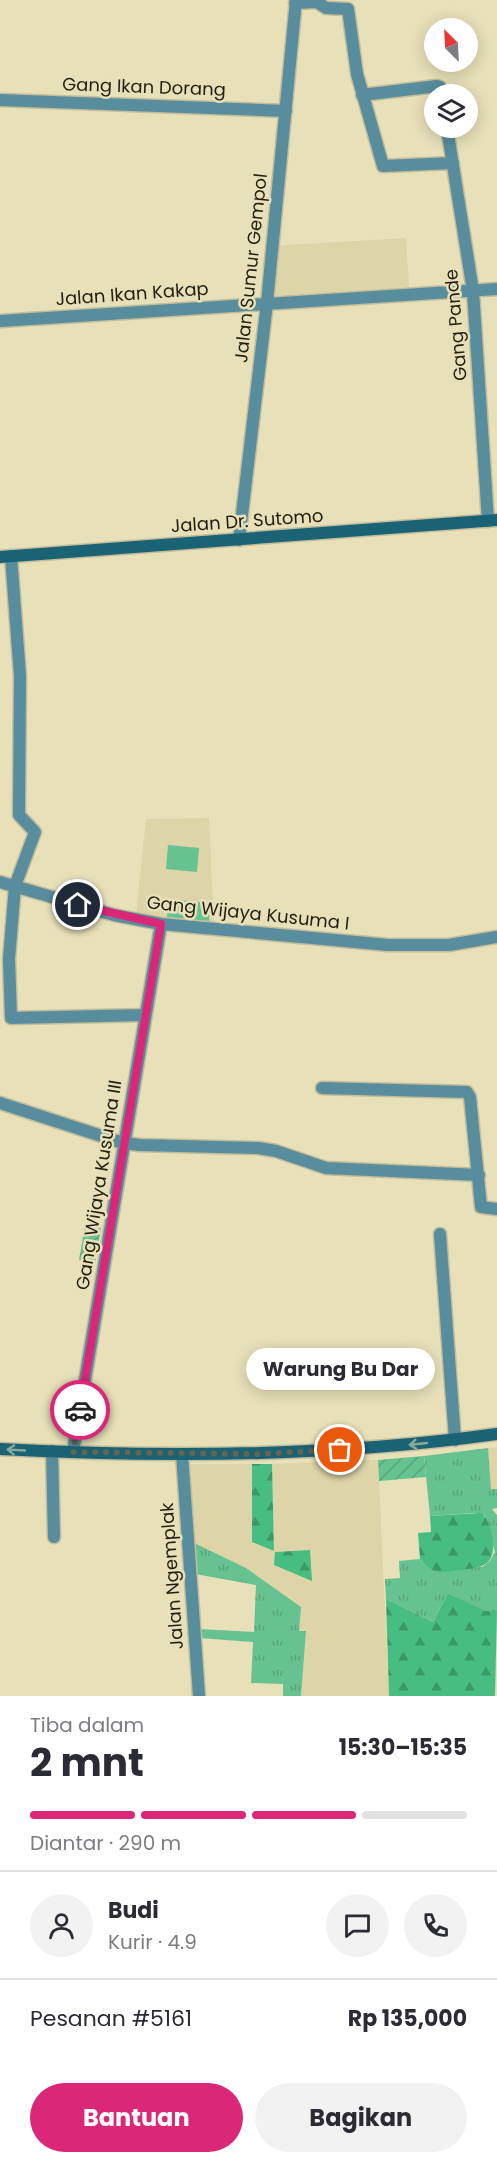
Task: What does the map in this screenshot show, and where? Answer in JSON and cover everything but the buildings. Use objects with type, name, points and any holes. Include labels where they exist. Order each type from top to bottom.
[{"type":"main road","name":"Jalan Dr. Sutomo","points":[[6,557],[493,520]]},
{"type":"main road","points":[[0,1449],[182,1454],[325,1451],[497,1434]]},
{"type":"street","points":[[295,1],[317,2],[326,8],[348,9],[362,94],[383,166],[453,163]]},
{"type":"street","name":"Jalan Sumur Gempol","points":[[239,540],[267,303],[295,1]]},
{"type":"street","points":[[362,94],[424,87]]},
{"type":"street","name":"Gang Ikan Dorang","points":[[0,100],[286,111]]},
{"type":"street","name":"Gang Pande","points":[[449,138],[473,291],[493,520]]},
{"type":"street","name":"Jalan Ikan Kakap","points":[[0,321],[497,289]]},
{"type":"street","points":[[6,557],[21,676],[19,816],[33,827],[35,832],[15,886],[9,959],[11,1019],[145,1015]]},
{"type":"street","name":"Gang Wijaya Kusuma I","points":[[0,882],[114,915],[161,924],[388,945],[457,944],[497,938]]},
{"type":"street","name":"Gang Wijaya Kusuma III","points":[[73,1452],[161,924]]},
{"type":"street","points":[[322,1088],[467,1092],[472,1110],[481,1207],[497,1209]]},
{"type":"street","points":[[0,1103],[123,1143],[153,1146],[258,1148],[276,1151],[326,1168],[479,1175]]},
{"type":"street","points":[[440,1234],[454,1440]]},
{"type":"street","points":[[52,1451],[54,1537]]},
{"type":"street","name":"Jalan Ngemplak","points":[[182,1454],[199,1696]]},
{"type":"shaded area","points":[[406,238],[409,287],[266,296],[270,246]]},
{"type":"shaded area","points":[[209,818],[214,924],[136,916],[146,819]]},
{"type":"shaded area","points":[[497,1447],[497,1489],[491,1490],[488,1448]]},
{"type":"shaded area","points":[[378,1460],[389,1696],[301,1696],[306,1632],[299,1631],[264,1581],[195,1574],[187,1464],[252,1464],[252,1542],[274,1551],[272,1464]]},
{"type":"green space","points":[[168,845],[199,848],[197,872],[166,869]]},
{"type":"green space","points":[[169,899],[210,903],[209,921],[167,917]]},
{"type":"green space","points":[[85,1225],[101,1228],[95,1263],[79,1260]]},
{"type":"green space","points":[[488,1448],[491,1489],[497,1489],[497,1508],[492,1509],[497,1515],[497,1611],[485,1612],[448,1593],[433,1622],[386,1599],[385,1579],[400,1578],[399,1561],[420,1559],[426,1565],[482,1567],[490,1561],[495,1552],[485,1516],[475,1513],[430,1516],[424,1456]]},
{"type":"green space","points":[[424,1456],[426,1477],[379,1481],[378,1460]]},
{"type":"green space","points":[[252,1464],[272,1464],[274,1551],[252,1542]]},
{"type":"green space","points":[[481,1513],[487,1520],[493,1544],[491,1558],[483,1566],[441,1572],[431,1569],[420,1559],[418,1533],[431,1532],[430,1516]]},
{"type":"green space","points":[[192,1542],[246,1568],[301,1607],[299,1631],[306,1631],[301,1696],[283,1696],[283,1684],[251,1683],[253,1642],[199,1638],[199,1629],[254,1632],[256,1585],[195,1574]]},
{"type":"green space","points":[[310,1550],[312,1581],[274,1565],[275,1552]]},
{"type":"green space","points":[[448,1593],[485,1611],[497,1611],[495,1696],[389,1696],[386,1599],[433,1622]]},
{"type":"way so far","points":[[80,1410],[73,1452],[255,1454],[340,1450]]},
{"type":"place","name":"Warung Bu Dar","points":[[340,1450]]},
{"type":"route","points":[[78,905],[161,924],[80,1410]]}]
